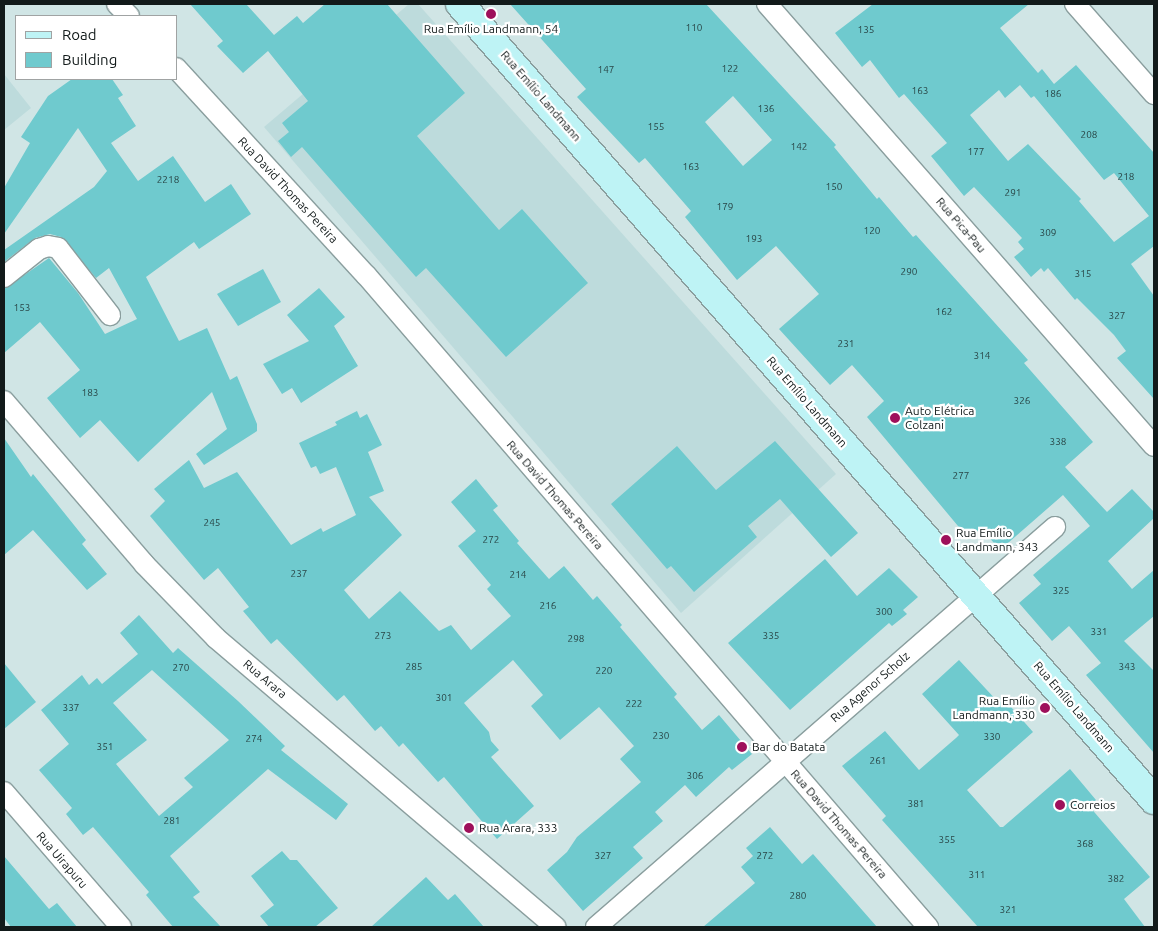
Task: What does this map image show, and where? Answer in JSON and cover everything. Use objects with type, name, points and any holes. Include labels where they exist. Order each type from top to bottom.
[{"type":"street","points":[[117,4],[128,15]]},
{"type":"street","name":"Rua Emílio Landmann","points":[[460,4],[1154,800]]},
{"type":"street","name":"Rua Pica-Pau","points":[[768,4],[1154,446]]},
{"type":"street","points":[[1075,4],[1154,94]]},
{"type":"street","name":"Rua David Thomas Pereira","points":[[178,70],[366,275],[928,927]]},
{"type":"street","points":[[4,277],[39,249],[48,246],[58,248],[110,315]]},
{"type":"street","name":"Rua Arara","points":[[4,401],[144,564],[216,638],[556,927]]},
{"type":"street","name":"Rua Agenor Scholz","points":[[596,927],[1055,526]]},
{"type":"street","name":"Rua Uirapuru","points":[[4,792],[121,927]]},
{"type":"shaded area","points":[[409,4],[418,4],[836,474],[681,613],[264,127]]},
{"type":"shaded area","points":[[4,74],[31,108],[4,130]]},
{"type":"building","points":[[190,4],[246,4],[274,35],[297,16],[303,23],[325,4],[387,4],[465,93],[417,136],[499,230],[522,209],[588,283],[506,357],[426,268],[416,277],[302,147],[291,157],[278,141],[289,132],[282,123],[308,101],[268,51],[243,73],[217,46],[223,41]]},
{"type":"building","points":[[510,4],[706,4],[836,145],[834,147],[877,199],[879,197],[913,237],[916,235],[1028,360],[1024,363],[1093,442],[1065,467],[1107,512],[1132,489],[1154,512],[1154,518],[1108,561],[1132,589],[1154,570],[1154,616],[1124,641],[1154,671],[1154,753],[1086,675],[1101,663],[1069,626],[1052,641],[1019,603],[1041,584],[1033,575],[1090,526],[1063,495],[1000,550],[981,528],[968,538],[867,417],[884,401],[852,365],[830,385],[779,329],[819,294],[776,246],[737,280],[685,217],[691,211],[645,158],[639,163],[577,97],[586,89]],"holes":[[[733,96],[772,140],[743,166],[705,122]]]},
{"type":"building","points":[[873,4],[1029,4],[1000,28],[1038,73],[1042,69],[1054,84],[1076,65],[1154,153],[1154,246],[1131,264],[1154,296],[1154,399],[1117,358],[1126,351],[1114,335],[1077,298],[1075,300],[1048,268],[1044,272],[1041,268],[1031,277],[1014,257],[1024,249],[1018,242],[1022,238],[974,187],[964,196],[931,156],[947,143],[904,94],[899,98],[870,60],[862,67],[835,33]],"holes":[[[1020,85],[1031,98],[1034,96],[1104,180],[1114,173],[1149,216],[1114,242],[1079,201],[1081,199],[1028,144],[1008,161],[970,115],[999,90],[1005,98]]]},
{"type":"building","points":[[71,80],[113,80],[123,95],[118,98],[136,126],[111,143],[138,181],[173,156],[205,202],[231,184],[251,214],[199,249],[194,242],[146,277],[179,341],[207,328],[230,380],[237,376],[257,424],[257,431],[204,465],[196,454],[227,429],[212,392],[138,462],[100,420],[80,438],[47,398],[80,370],[40,322],[4,353],[4,289],[49,258],[78,293],[105,334],[137,319],[109,268],[96,278],[61,237],[50,234],[35,238],[4,262],[4,250],[94,187],[107,171],[78,128],[4,234],[4,188],[30,143],[21,137],[48,96]]},
{"type":"building","points":[[263,269],[281,302],[238,326],[217,294]]},
{"type":"building","points":[[319,288],[345,317],[334,326],[358,366],[301,403],[292,388],[282,394],[263,364],[309,341],[287,315]]},
{"type":"building","points":[[357,411],[360,418],[367,414],[382,445],[368,452],[384,491],[369,497],[402,535],[344,590],[369,619],[400,591],[439,631],[451,625],[471,650],[511,616],[487,589],[491,585],[458,546],[476,531],[451,502],[476,479],[498,506],[493,510],[519,541],[517,543],[549,579],[564,566],[593,600],[597,596],[622,625],[620,627],[677,694],[674,697],[702,730],[719,715],[752,754],[732,770],[729,767],[696,797],[685,785],[655,812],[663,821],[633,847],[643,858],[583,911],[547,870],[567,852],[577,837],[641,782],[620,759],[634,746],[599,707],[560,740],[531,706],[543,695],[513,660],[464,703],[489,732],[491,741],[499,750],[491,757],[534,806],[497,839],[444,777],[438,782],[403,743],[399,747],[381,726],[375,731],[344,695],[337,701],[277,639],[271,644],[243,611],[249,607],[218,568],[204,580],[150,516],[165,501],[154,489],[189,460],[204,488],[237,472],[291,545],[321,528],[323,532],[356,515],[336,467],[320,474],[316,466],[311,468],[299,443],[337,425],[335,422]]},
{"type":"building","points":[[4,438],[31,477],[33,474],[86,540],[82,544],[107,574],[87,590],[33,530],[4,555]]},
{"type":"building","points":[[775,441],[858,533],[831,557],[780,499],[748,526],[757,537],[694,592],[671,566],[667,569],[611,504],[677,446],[716,490]]},
{"type":"building","points":[[825,559],[857,596],[889,568],[918,597],[903,610],[907,614],[892,626],[889,623],[790,710],[728,643]]},
{"type":"building","points":[[139,615],[173,653],[178,648],[285,746],[281,750],[348,804],[336,820],[268,769],[170,856],[200,892],[193,897],[221,927],[173,927],[146,895],[149,892],[93,827],[83,835],[66,814],[72,808],[39,770],[69,744],[41,710],[82,675],[89,685],[97,678],[102,684],[138,654],[120,633]],"holes":[[[152,670],[229,740],[184,778],[193,787],[159,816],[116,764],[147,740],[113,703]]]},
{"type":"building","points":[[959,660],[999,703],[1004,699],[1033,732],[967,790],[1000,827],[1003,827],[1070,769],[1096,800],[1089,806],[1150,877],[1124,899],[1145,927],[978,927],[882,820],[886,816],[842,766],[885,731],[919,770],[956,738],[959,735],[922,694]]},
{"type":"building","points":[[4,663],[36,702],[4,729]]},
{"type":"building","points":[[770,827],[802,864],[813,854],[877,927],[703,927],[755,883],[741,867],[753,856],[746,848]]},
{"type":"building","points":[[282,851],[290,860],[297,860],[338,908],[315,927],[269,927],[260,916],[274,905],[251,876]]},
{"type":"building","points":[[4,856],[49,909],[57,903],[77,927],[11,927],[4,918]]},
{"type":"building","points":[[426,877],[448,900],[455,894],[484,927],[371,927]]},
{"type":"place","name":"Rua Emílio Landmann, 54","points":[[491,14]]},
{"type":"place","name":"Auto Elétrica Colzani","points":[[895,418]]},
{"type":"place","name":"Rua Emílio Landmann, 343","points":[[946,540]]},
{"type":"place","name":"Rua Emílio Landmann, 330","points":[[1045,708]]},
{"type":"place","name":"Bar do Batata","points":[[742,747]]},
{"type":"place","name":"Correios","points":[[1060,805]]},
{"type":"place","name":"Rua Arara, 333","points":[[469,828]]}]
